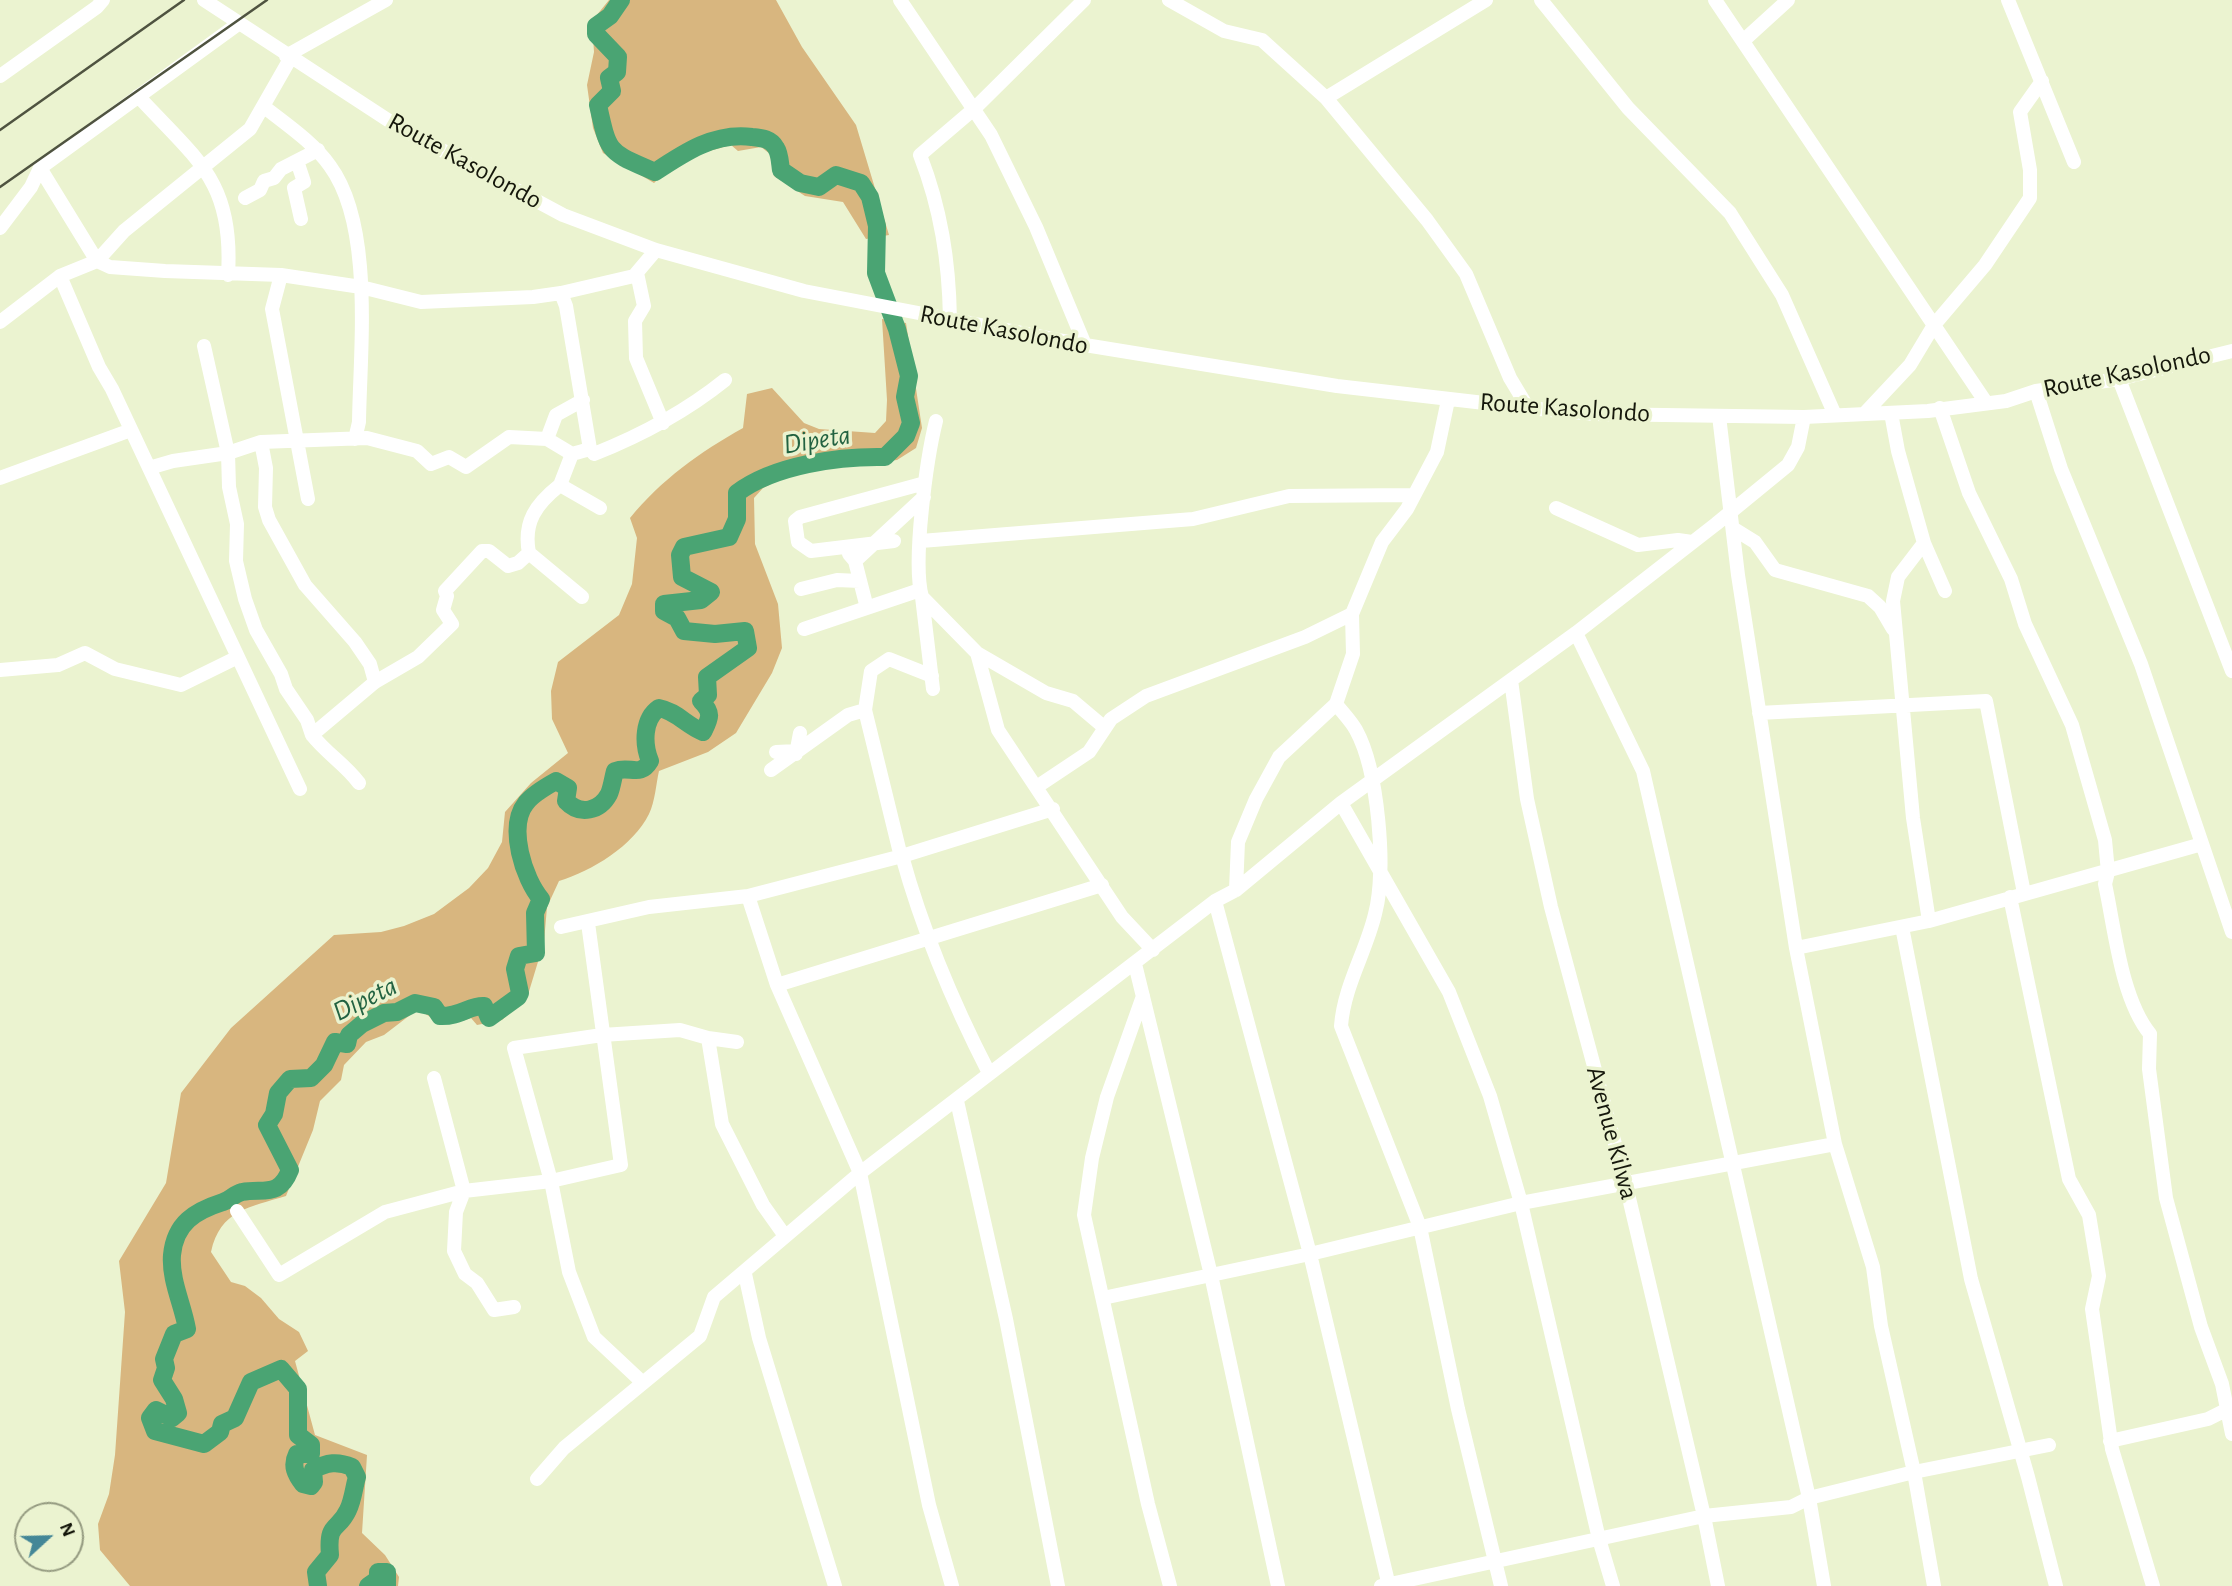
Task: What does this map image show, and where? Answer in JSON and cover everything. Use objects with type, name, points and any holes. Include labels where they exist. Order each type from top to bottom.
[{"type":"street","points":[[0,76],[103,0]]},
{"type":"street","name":"Route Kasolondo","points":[[204,0],[397,126],[563,215],[656,250],[804,291],[1085,345],[1448,400],[1594,414],[1804,417],[1891,413],[1985,401],[2006,401],[2036,391],[2119,379],[2232,351]]},
{"type":"street","points":[[0,322],[60,276],[97,261],[124,231],[202,167],[236,143],[250,129],[288,57],[386,0]]},
{"type":"street","points":[[900,0],[975,108],[1036,227],[1085,345]]},
{"type":"street","points":[[950,319],[947,256],[930,181],[920,155],[975,108],[1084,0]]},
{"type":"street","points":[[1169,0],[1224,31],[1262,40],[1326,99],[1427,220],[1466,274],[1510,378],[1528,408]]},
{"type":"street","points":[[1326,99],[1486,0]]},
{"type":"street","points":[[1541,0],[1628,108],[1730,214],[1782,295],[1835,415]]},
{"type":"street","points":[[1715,0],[1985,401]]},
{"type":"street","points":[[1743,41],[1788,0]]},
{"type":"street","points":[[2008,0],[2074,162]]},
{"type":"street","points":[[0,228],[31,187],[40,169],[238,24]]},
{"type":"street","points":[[1865,413],[1910,365],[1934,325],[1985,265],[2030,198],[2030,170],[2020,112],[2042,81]]},
{"type":"street","points":[[138,96],[212,177],[225,208],[230,249],[228,275]]},
{"type":"street","points":[[263,106],[318,150],[346,192],[361,288],[359,422],[355,439]]},
{"type":"street","points":[[245,198],[260,190],[264,181],[274,178],[281,169],[318,150]]},
{"type":"street","points":[[297,161],[304,182],[294,188],[301,219]]},
{"type":"street","points":[[40,169],[97,261],[110,267],[228,275],[281,275],[361,288],[421,302],[533,298],[561,293],[634,276],[656,250]]},
{"type":"street","points":[[637,273],[644,306],[635,321],[636,358],[663,423]]},
{"type":"street","points":[[281,275],[272,309],[308,499]]},
{"type":"street","points":[[60,276],[99,367],[300,789]]},
{"type":"street","points":[[561,293],[590,449],[594,454],[663,423],[693,405],[725,380]]},
{"type":"street","points":[[204,346],[228,453],[229,486],[237,524],[236,561],[245,600],[256,629],[312,735],[331,758],[343,762],[359,783]]},
{"type":"street","points":[[2119,379],[2232,671]]},
{"type":"street","points":[[2036,391],[2061,469],[2141,664],[2232,932]]},
{"type":"street","points":[[547,439],[556,415],[583,400]]},
{"type":"street","points":[[1236,890],[1238,842],[1256,799],[1279,757],[1336,704],[1353,654],[1352,614],[1382,542],[1414,495],[1437,452],[1448,400]]},
{"type":"street","points":[[1940,408],[1969,493],[2011,579],[2025,624],[2072,725],[2105,840],[2108,872],[2105,884],[2122,961],[2137,1017],[2150,1034],[2149,1069],[2166,1198],[2201,1326],[2229,1408],[2232,1434]]},
{"type":"street","points":[[1891,413],[1898,451],[1924,543],[1945,591]]},
{"type":"street","points":[[1719,416],[1724,469],[1732,509],[1759,713],[1796,948],[1835,1144],[1873,1267],[1881,1326],[1914,1472],[1934,1586]]},
{"type":"street","points":[[537,1479],[564,1448],[700,1336],[714,1297],[860,1172],[957,1101],[989,1073],[1215,901],[1236,890],[1341,803],[1576,633],[1692,542],[1788,465],[1798,447],[1804,417]]},
{"type":"street","points":[[936,421],[927,458],[921,541],[921,593],[932,683],[889,659],[871,671],[865,710],[902,857],[928,939],[959,1016],[989,1073]]},
{"type":"street","points":[[0,478],[131,430]]},
{"type":"street","points":[[149,468],[173,461],[228,453],[261,442],[355,439],[396,443],[417,451],[431,464],[449,457],[466,467],[509,436],[547,439],[572,454],[590,449]]},
{"type":"street","points":[[261,442],[266,468],[265,508],[268,520],[305,585],[355,642],[370,664],[376,682]]},
{"type":"street","points":[[572,454],[560,485],[541,500],[529,520],[526,539],[529,553],[582,597]]},
{"type":"street","points":[[560,485],[600,508]]},
{"type":"street","points":[[855,561],[925,490]]},
{"type":"street","points":[[894,541],[811,551],[798,542],[795,521],[800,517],[925,490]]},
{"type":"street","points":[[921,541],[1193,519],[1289,496],[1414,495]]},
{"type":"street","points":[[1556,508],[1639,545],[1678,540],[1692,542]]},
{"type":"street","points":[[1734,529],[1755,542],[1775,570],[1868,596],[1880,607],[1895,632]]},
{"type":"street","points":[[1924,543],[1898,577],[1893,601],[1913,818],[1929,920]]},
{"type":"street","points":[[842,547],[855,561],[867,608]]},
{"type":"street","points":[[312,735],[376,682],[418,657],[453,624],[443,610],[447,596],[445,591],[482,551],[489,551],[508,566],[518,563],[529,553]]},
{"type":"street","points":[[801,589],[837,580],[860,580]]},
{"type":"street","points":[[804,629],[921,593]]},
{"type":"street","points":[[921,593],[977,653],[1046,693],[1073,701],[1105,728]]},
{"type":"street","points":[[1038,786],[1089,751],[1111,719],[1146,696],[1305,637],[1352,614]]},
{"type":"street","points":[[1576,633],[1643,771],[1809,1498],[1824,1586]]},
{"type":"street","points":[[0,670],[58,665],[85,653],[115,669],[181,685],[238,657]]},
{"type":"street","points":[[977,653],[998,730],[1038,786],[1122,917],[1153,950]]},
{"type":"street","name":"Avenue Kilwa","points":[[1511,680],[1527,799],[1551,907],[1625,1181],[1718,1586]]},
{"type":"street","points":[[1759,713],[1986,701],[2017,895],[2069,1179],[2088,1215],[2091,1227],[2099,1276],[2092,1309],[2110,1441],[2153,1586]]},
{"type":"street","points":[[1336,704],[1356,730],[1381,829],[1381,872],[1376,913],[1343,1002],[1341,1026],[1420,1227],[1458,1409],[1501,1586]]},
{"type":"street","points":[[771,769],[848,715],[865,710]]},
{"type":"street","points":[[797,753],[800,733]]},
{"type":"street","points":[[776,752],[797,753]]},
{"type":"street","points":[[1341,803],[1450,992],[1490,1096],[1521,1203],[1599,1539],[1613,1586]]},
{"type":"street","points":[[561,927],[649,907],[748,896],[902,857],[1053,809]]},
{"type":"street","points":[[1796,948],[1902,927],[2202,844]]},
{"type":"street","points":[[777,985],[1102,885]]},
{"type":"street","points":[[748,896],[777,985],[860,1172],[929,1505],[952,1586]]},
{"type":"street","points":[[1215,901],[1310,1254],[1386,1585],[1704,1516],[1791,1507],[1809,1498],[1914,1472],[2049,1445]]},
{"type":"street","points":[[237,1211],[279,1275],[385,1212],[464,1191],[551,1181],[621,1165],[588,923]]},
{"type":"street","points":[[1902,927],[1971,1279],[2056,1586]]},
{"type":"street","points":[[1135,964],[1211,1275],[1278,1586]]},
{"type":"street","points":[[1143,996],[1107,1097],[1092,1158],[1084,1215],[1148,1504],[1170,1586]]},
{"type":"street","points":[[642,1382],[594,1337],[569,1272],[551,1181],[514,1048],[602,1035],[680,1030],[737,1042]]},
{"type":"street","points":[[708,1038],[722,1124],[763,1205],[785,1236]]},
{"type":"street","points":[[434,1078],[464,1191],[456,1212],[454,1251],[465,1274],[477,1283],[494,1310],[514,1307]]},
{"type":"street","points":[[957,1101],[1006,1319],[1058,1586]]},
{"type":"street","points":[[1103,1298],[1310,1254],[1625,1181],[1835,1144]]},
{"type":"street","points":[[745,1273],[759,1338],[835,1586]]},
{"type":"street","points":[[2110,1441],[2208,1419],[2229,1408]]},
{"type":"shaded area","points":[[609,0],[776,0],[802,47],[856,125],[889,235],[866,239],[843,202],[805,196],[774,176],[770,154],[761,147],[738,151],[731,145],[680,159],[654,183],[603,153],[593,128],[587,85],[594,52],[592,21]]},
{"type":"shaded area","points":[[882,319],[906,323],[922,428],[916,448],[897,460],[792,473],[763,488],[754,498],[755,544],[778,604],[782,648],[772,673],[736,733],[708,752],[659,771],[651,809],[633,837],[598,864],[559,881],[547,907],[544,942],[527,998],[502,1020],[477,1025],[471,1018],[457,1022],[438,1020],[418,1009],[384,1035],[366,1042],[344,1065],[341,1080],[320,1101],[313,1130],[286,1196],[238,1212],[221,1227],[215,1238],[211,1252],[231,1282],[245,1286],[261,1298],[279,1319],[299,1332],[308,1351],[295,1361],[315,1435],[367,1455],[362,1533],[385,1555],[399,1577],[398,1586],[130,1586],[100,1550],[98,1524],[109,1494],[115,1455],[125,1312],[119,1261],[166,1183],[181,1093],[231,1028],[334,935],[381,932],[434,914],[469,888],[488,868],[502,842],[505,812],[531,783],[568,753],[552,719],[551,691],[558,662],[619,615],[632,584],[637,538],[630,518],[655,491],[682,468],[743,428],[747,394],[772,388],[804,423],[819,429],[875,433],[886,421]]},
{"type":"waterway","name":"Dipeta","points":[[318,1586],[316,1572],[330,1555],[330,1537],[348,1510],[357,1477],[352,1467],[332,1463],[313,1470],[314,1482],[311,1486],[300,1481],[295,1470],[295,1458],[297,1454],[311,1454],[311,1445],[298,1435],[298,1389],[281,1369],[251,1382],[235,1418],[222,1424],[220,1432],[204,1444],[155,1431],[150,1418],[156,1410],[172,1418],[178,1413],[174,1399],[162,1380],[166,1368],[164,1359],[174,1334],[187,1329],[172,1264],[177,1234],[195,1214],[242,1192],[276,1188],[286,1179],[290,1170],[267,1125],[274,1114],[278,1093],[290,1079],[311,1078],[324,1065],[335,1042],[347,1044],[349,1035],[362,1024],[384,1013],[397,1012],[415,1003],[434,1007],[440,1016],[484,1006],[489,1018],[518,997],[520,993],[515,969],[519,956],[536,953],[535,913],[541,899],[529,879],[520,852],[518,825],[520,813],[526,803],[556,781],[568,788],[566,801],[571,806],[583,810],[595,808],[609,794],[615,771],[642,769],[650,761],[646,747],[647,725],[659,708],[671,712],[703,732],[709,716],[701,701],[708,695],[707,677],[748,648],[745,631],[715,634],[684,631],[677,618],[664,611],[664,604],[701,600],[711,592],[682,577],[680,555],[684,547],[729,537],[737,519],[737,493],[752,483],[769,475],[808,464],[848,458],[885,457],[906,436],[911,423],[905,397],[909,376],[897,329],[876,273],[877,226],[870,197],[861,183],[836,175],[819,187],[800,183],[781,170],[774,145],[756,137],[738,136],[701,145],[655,172],[619,155],[608,143],[598,105],[612,91],[609,78],[617,72],[618,57],[596,34],[596,26],[610,16],[621,0]]},
{"type":"waterway","name":"Dipeta","points":[[368,1586],[378,1579],[378,1572],[387,1572],[387,1586]]},
{"type":"railway","points":[[0,130],[184,0]]},
{"type":"railway","points":[[0,187],[267,0]]}]
